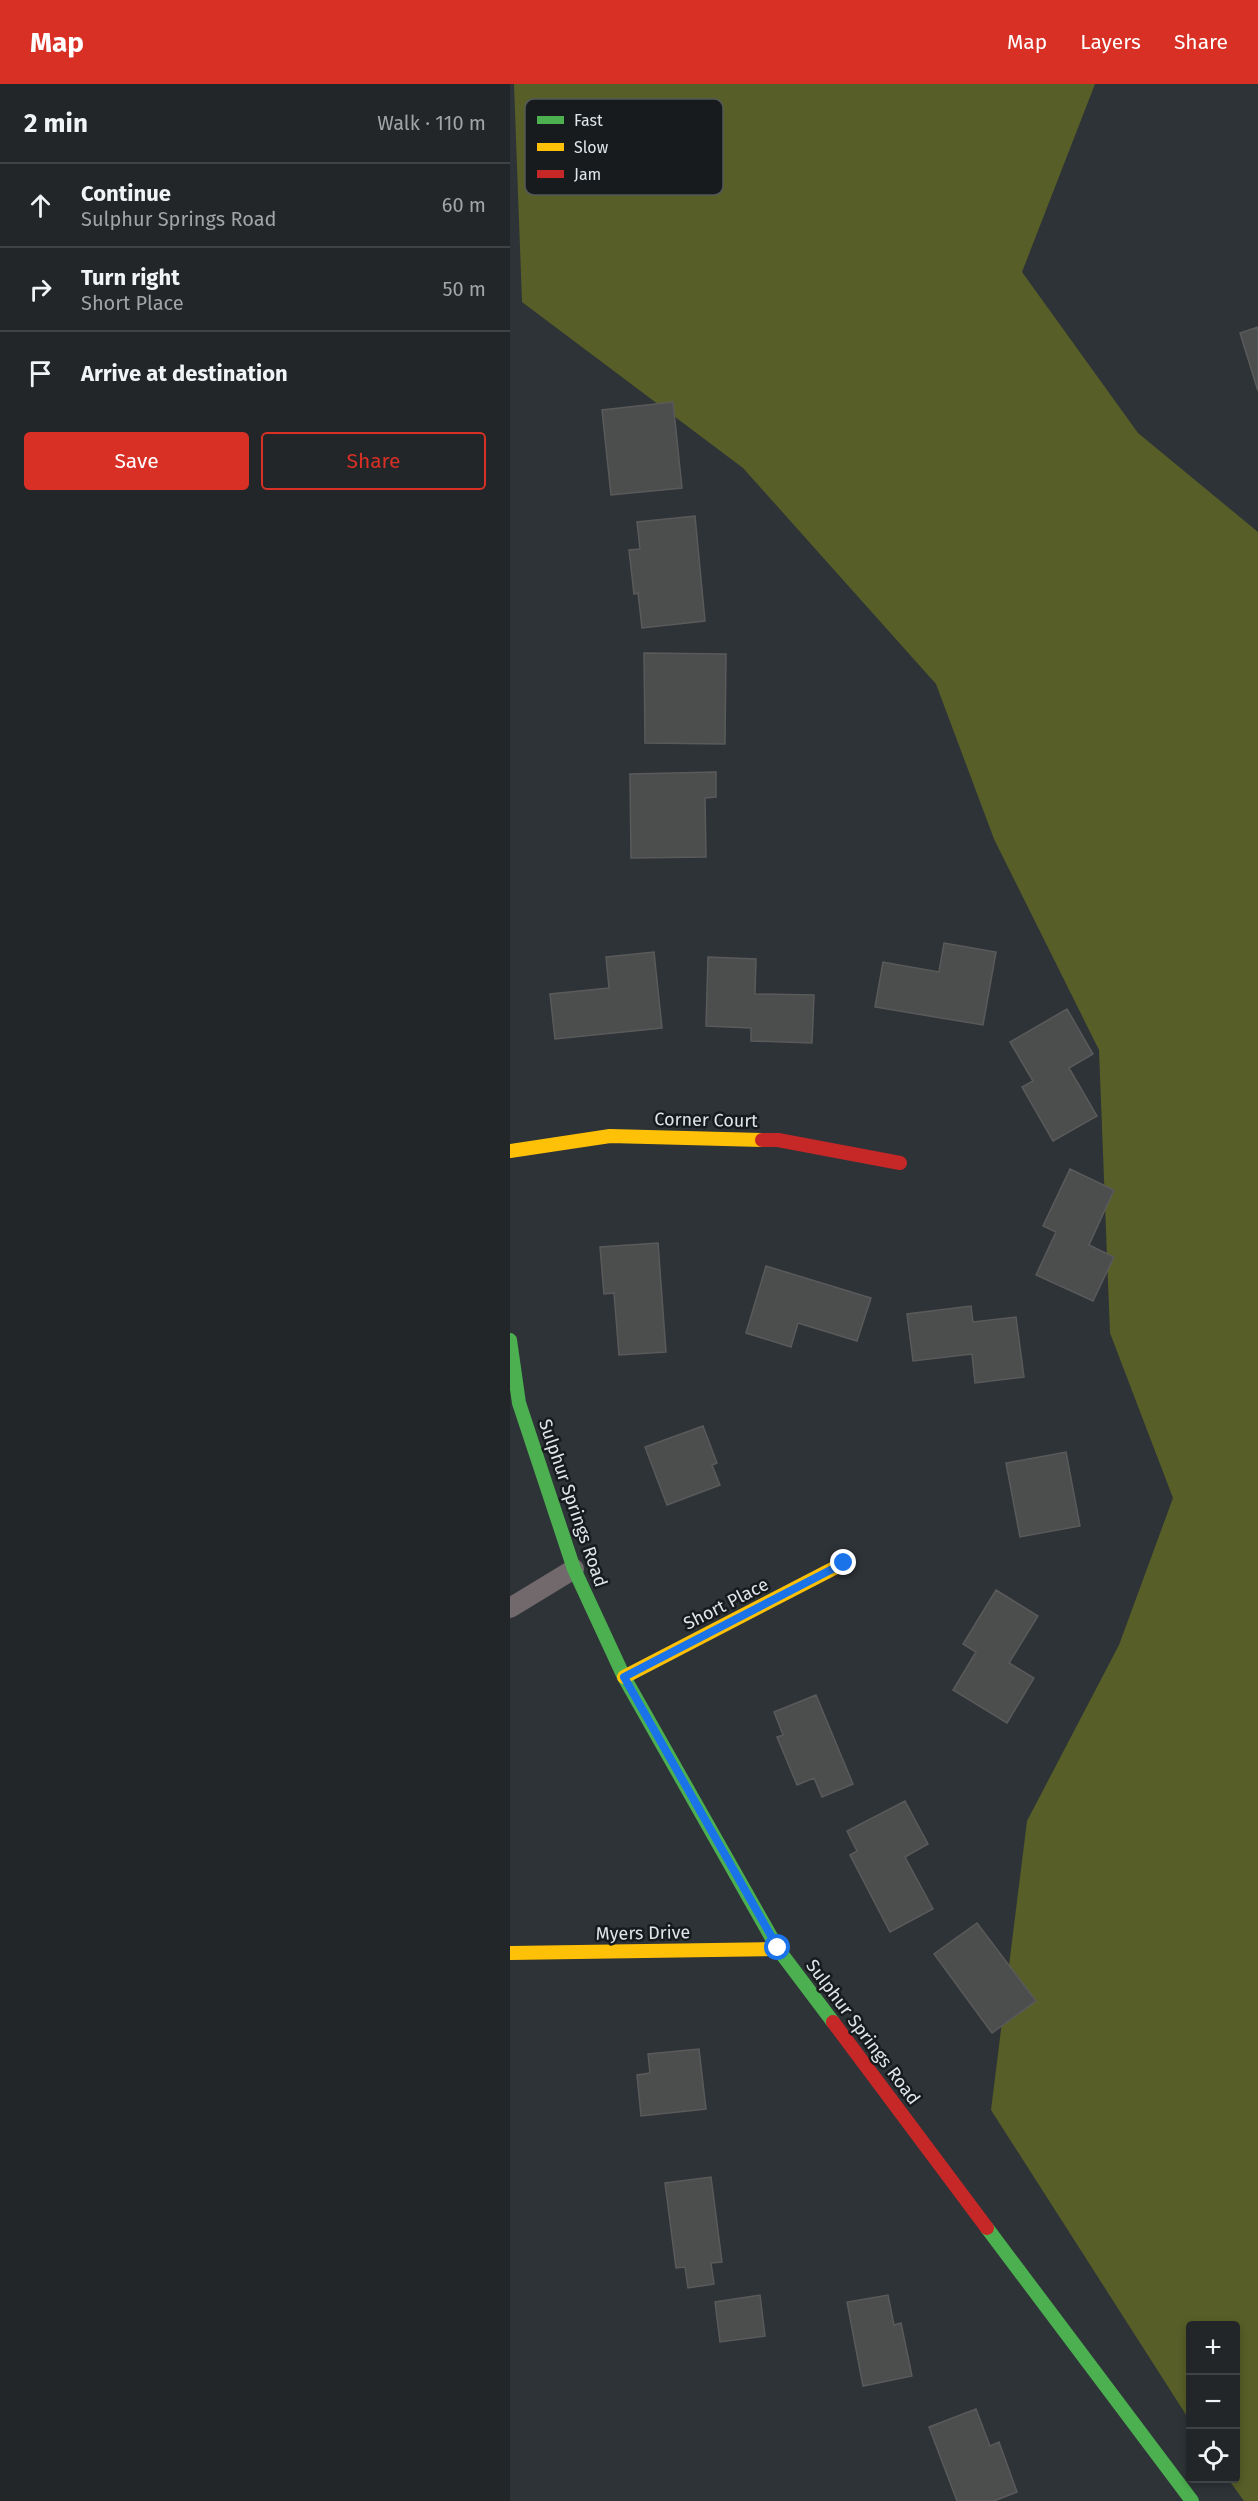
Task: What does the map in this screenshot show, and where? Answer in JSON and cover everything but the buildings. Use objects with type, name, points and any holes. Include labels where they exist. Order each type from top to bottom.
[{"type":"street","name":"Corner Court","points":[[510,1151],[610,1136],[778,1140],[900,1163]]},
{"type":"street","name":"Sulphur Springs Road","points":[[510,1340],[519,1403],[574,1569],[624,1677],[778,1948],[1192,2501]]},
{"type":"street","name":"Short Place","points":[[624,1677],[844,1563]]},
{"type":"street","name":"Myers Drive","points":[[510,1953],[778,1948]]},
{"type":"lane","points":[[510,1608],[574,1569]]},
{"type":"green space","points":[[514,84],[1095,84],[1022,272],[1138,433],[1258,532],[1258,2501],[1244,2501],[1231,2483],[1240,2483],[1240,2321],[1186,2321],[1186,2415],[991,2110],[1027,1821],[1119,1645],[1173,1498],[1110,1333],[1099,1050],[994,839],[936,684],[743,468],[522,302]]},
{"type":"traffic: fast","points":[[510,1340],[519,1403],[574,1569],[624,1677],[778,1949],[833,2022]]},
{"type":"traffic: fast","points":[[987,2228],[1192,2501]]},
{"type":"traffic: slow","points":[[510,1151],[610,1136],[762,1140]]},
{"type":"traffic: slow","points":[[624,1677],[844,1563]]},
{"type":"traffic: slow","points":[[510,1953],[778,1949]]},
{"type":"traffic: jam","points":[[762,1140],[778,1140],[900,1163]]},
{"type":"traffic: jam","points":[[833,2022],[987,2228]]},
{"type":"route","points":[[778,1948],[624,1677],[844,1563]]}]
